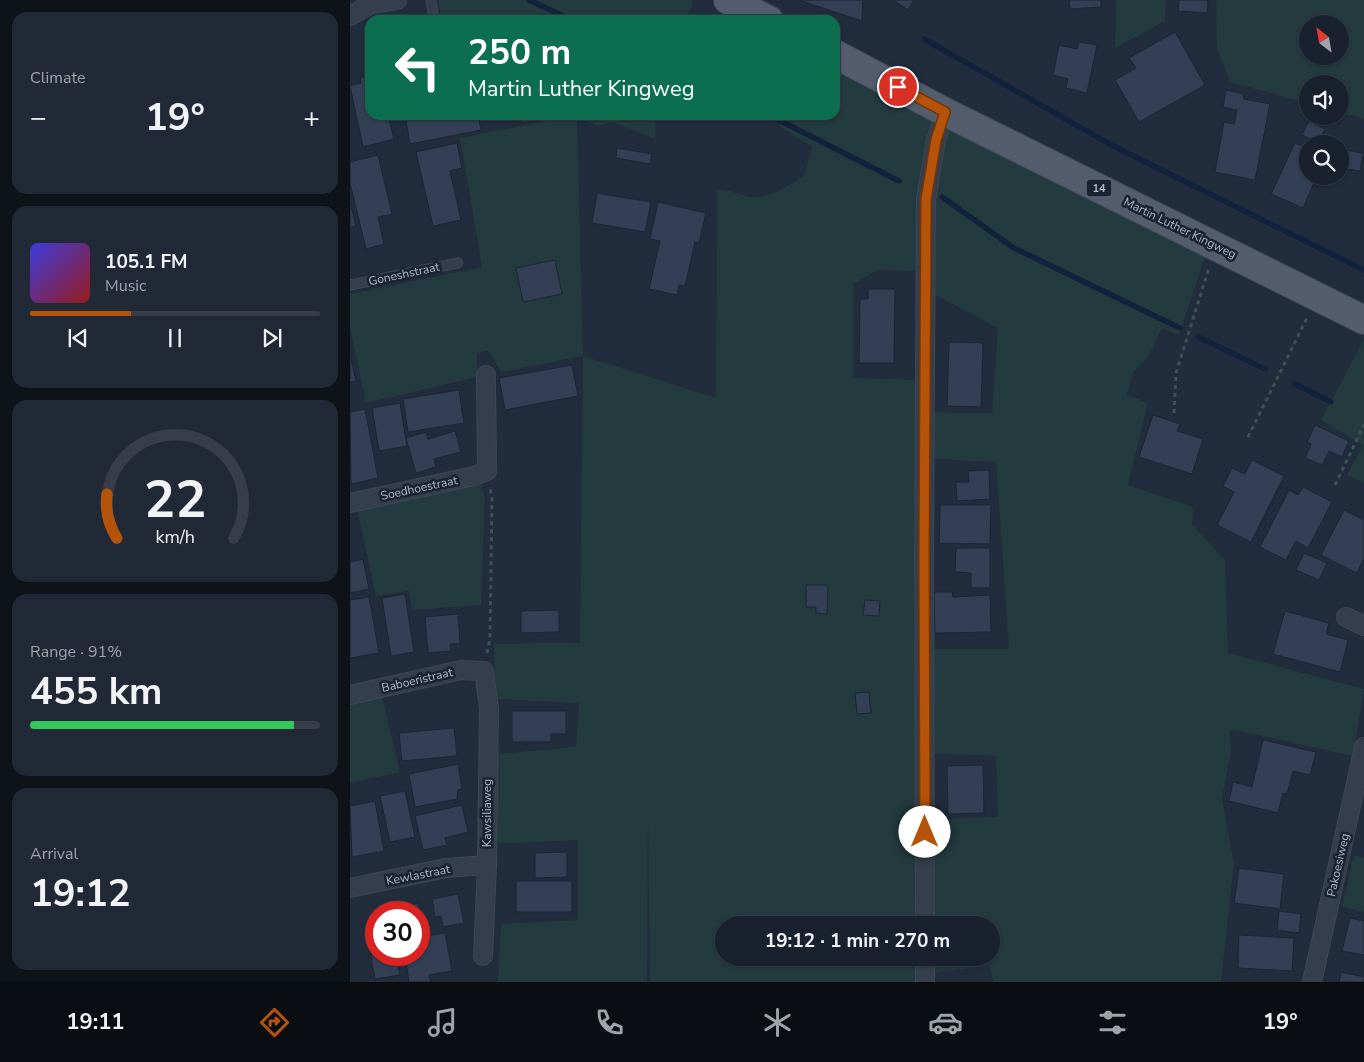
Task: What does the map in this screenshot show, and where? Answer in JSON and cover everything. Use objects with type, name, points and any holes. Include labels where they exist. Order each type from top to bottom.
[{"type":"main road","points":[[728,0],[764,14]]},
{"type":"main road","name":"Martin Luther Kingweg","points":[[840,57],[945,112],[1364,320]]},
{"type":"street","points":[[350,16],[371,4],[396,0]]},
{"type":"street","points":[[925,916],[926,199],[936,140],[945,112]]},
{"type":"street","points":[[486,375],[486,471]]},
{"type":"street","name":"Soedhoestraat","points":[[350,503],[474,476],[486,471]]},
{"type":"street","points":[[1346,617],[1364,626]]},
{"type":"street","name":"Baboeristraat","points":[[350,695],[461,670],[484,671]]},
{"type":"street","name":"Kawsiliaweg","points":[[483,956],[487,865],[489,708],[484,671]]},
{"type":"street","name":"Pakoesiweg","points":[[1312,982],[1364,747]]},
{"type":"street","name":"Kewlastraat","points":[[350,888],[446,868],[487,865]]},
{"type":"street","points":[[925,966],[925,982]]},
{"type":"lane","points":[[431,0],[433,15]]},
{"type":"lane","name":"Goneshstraat","points":[[350,285],[458,263]]},
{"type":"path","points":[[1174,413],[1176,374],[1216,246]]},
{"type":"path","points":[[1248,438],[1317,297]]},
{"type":"path","points":[[1336,485],[1364,425]]},
{"type":"path","points":[[484,671],[490,639],[492,499],[486,471]]},
{"type":"green space","points":[[438,0],[690,0],[694,2],[688,15],[440,15]]},
{"type":"green space","points":[[1116,0],[1166,0],[1165,21],[1115,48]]},
{"type":"green space","points":[[1216,0],[1364,0],[1364,119],[1349,115],[1349,75],[1299,75],[1299,101],[1230,82],[1217,49]]},
{"type":"green space","points":[[840,71],[937,121],[920,271],[878,270],[853,284],[853,378],[919,380],[918,916],[715,916],[715,966],[919,966],[919,982],[650,982],[648,823],[647,982],[498,982],[501,924],[578,920],[578,840],[496,844],[496,754],[576,747],[579,703],[495,699],[494,644],[580,643],[583,356],[716,398],[717,190],[759,197],[779,190],[804,176],[812,147],[779,126],[783,120],[840,120]]},
{"type":"green space","points":[[551,120],[577,120],[583,356],[501,372],[488,351],[477,353],[477,377],[366,403],[350,328],[350,294],[482,267],[460,138]]},
{"type":"green space","points":[[585,120],[656,120],[655,139],[613,122],[597,126]]},
{"type":"green space","points":[[951,129],[1205,257],[1179,335],[1162,328],[1148,358],[1133,372],[1127,395],[1148,403],[1128,485],[1193,507],[1192,524],[1225,560],[1228,653],[1364,689],[1353,756],[1230,729],[1231,752],[1222,798],[1234,863],[1221,982],[993,982],[990,966],[1000,966],[1000,916],[931,916],[930,819],[998,817],[996,756],[934,754],[932,649],[1009,649],[996,462],[933,459],[934,412],[992,413],[998,328],[934,294],[933,217],[940,147]]},
{"type":"green space","points":[[1364,339],[1364,483],[1347,475],[1363,445],[1321,420]]},
{"type":"green space","points":[[481,484],[485,498],[481,605],[412,610],[409,591],[376,596],[357,509]]},
{"type":"green space","points":[[382,697],[400,772],[350,783],[350,704]]},
{"type":"green space","points":[[1354,855],[1364,858],[1364,912],[1342,907]]},
{"type":"green space","points":[[931,966],[990,966],[931,973]]},
{"type":"building","points":[[799,0],[863,0],[862,21]]},
{"type":"building","points":[[893,0],[914,0],[908,10]]},
{"type":"building","points":[[1069,0],[1101,0],[1101,7],[1070,9]]},
{"type":"building","points":[[1179,0],[1208,0],[1207,13],[1178,11]]},
{"type":"building","points":[[1175,32],[1205,85],[1139,122],[1115,80],[1136,68],[1129,58]]},
{"type":"building","points":[[1079,42],[1097,45],[1087,93],[1066,88],[1068,79],[1053,75],[1059,45],[1077,49]]},
{"type":"building","points":[[365,76],[365,120],[389,120],[394,139],[363,147],[350,86],[361,83],[360,78]]},
{"type":"building","points":[[1226,90],[1243,94],[1244,99],[1270,104],[1255,180],[1215,172],[1224,122],[1234,124],[1237,110],[1223,107]]},
{"type":"building","points":[[406,120],[479,120],[481,130],[410,144]]},
{"type":"building","points":[[523,120],[540,120],[522,123]]},
{"type":"building","points":[[1307,125],[1317,125],[1325,129],[1322,135],[1302,135]]},
{"type":"building","points":[[457,143],[462,168],[450,171],[461,220],[433,226],[416,152]]},
{"type":"building","points":[[1295,143],[1299,145],[1299,185],[1313,185],[1303,208],[1271,194]]},
{"type":"building","points":[[617,148],[652,154],[650,164],[616,158]]},
{"type":"building","points":[[1349,151],[1363,153],[1360,171],[1349,169]]},
{"type":"building","points":[[378,155],[392,214],[378,217],[384,244],[366,249],[350,183],[350,162]]},
{"type":"building","points":[[597,193],[651,202],[645,232],[592,223]]},
{"type":"building","points":[[350,202],[356,226],[350,227]]},
{"type":"building","points":[[658,202],[706,213],[699,243],[695,242],[685,286],[679,285],[677,295],[649,289],[660,241],[650,239]]},
{"type":"building","points":[[555,260],[562,294],[523,302],[516,268]]},
{"type":"building","points":[[868,289],[895,289],[894,363],[859,363],[860,299],[868,299]]},
{"type":"building","points":[[949,342],[983,343],[981,407],[947,406]]},
{"type":"building","points":[[350,354],[356,381],[350,382]]},
{"type":"building","points":[[572,365],[578,396],[505,410],[499,378]]},
{"type":"building","points":[[459,390],[464,423],[408,432],[403,399]]},
{"type":"building","points":[[400,403],[407,446],[379,451],[372,408]]},
{"type":"building","points":[[365,409],[378,478],[351,484],[350,412]]},
{"type":"building","points":[[1153,415],[1180,424],[1177,431],[1203,439],[1192,474],[1139,457]]},
{"type":"building","points":[[1315,425],[1349,441],[1342,457],[1329,451],[1322,465],[1305,458],[1311,444],[1307,442]]},
{"type":"building","points":[[455,431],[461,452],[434,459],[436,467],[416,473],[406,438],[426,432],[428,439]]},
{"type":"building","points":[[1252,460],[1284,476],[1251,542],[1217,525],[1234,492],[1223,486],[1232,468],[1245,474]]},
{"type":"building","points":[[989,470],[990,499],[957,501],[956,482],[969,482],[968,471]]},
{"type":"building","points":[[1303,487],[1332,502],[1308,548],[1296,541],[1286,560],[1260,547],[1289,490],[1298,495]]},
{"type":"building","points":[[940,505],[991,505],[990,544],[939,543]]},
{"type":"building","points":[[1344,510],[1364,520],[1364,558],[1357,573],[1321,555]]},
{"type":"building","points":[[956,548],[990,548],[990,588],[971,588],[971,573],[955,572]]},
{"type":"building","points":[[1304,553],[1327,563],[1319,580],[1296,570]]},
{"type":"building","points":[[363,559],[369,589],[350,593],[350,562]]},
{"type":"building","points":[[806,585],[828,585],[827,614],[816,613],[816,607],[806,607]]},
{"type":"building","points":[[934,592],[952,592],[953,597],[990,595],[991,632],[935,633]]},
{"type":"building","points":[[405,594],[414,652],[391,656],[382,598]]},
{"type":"building","points":[[369,597],[379,653],[350,658],[350,600]]},
{"type":"building","points":[[865,600],[880,601],[879,616],[863,615]]},
{"type":"building","points":[[559,610],[559,632],[521,633],[521,611]]},
{"type":"building","points":[[1285,611],[1329,623],[1326,634],[1348,640],[1340,672],[1273,654]]},
{"type":"building","points":[[458,614],[460,644],[450,644],[451,651],[428,653],[425,617]]},
{"type":"building","points":[[869,692],[871,713],[857,714],[855,693]]},
{"type":"building","points":[[512,711],[566,711],[566,734],[551,734],[551,742],[512,742]]},
{"type":"building","points":[[454,728],[457,756],[402,761],[399,733]]},
{"type":"building","points":[[1263,740],[1316,752],[1310,775],[1293,771],[1287,794],[1283,793],[1278,813],[1229,801],[1233,782],[1252,787]]},
{"type":"building","points":[[458,764],[462,789],[458,790],[457,799],[415,807],[409,774]]},
{"type":"building","points":[[983,765],[984,813],[948,814],[947,766]]},
{"type":"building","points":[[405,791],[415,837],[390,842],[380,796]]},
{"type":"building","points":[[375,801],[384,851],[352,857],[350,806]]},
{"type":"building","points":[[462,805],[468,832],[445,838],[447,845],[423,850],[415,816]]},
{"type":"building","points":[[567,852],[567,877],[535,878],[535,853]]},
{"type":"building","points":[[1239,868],[1284,874],[1280,909],[1234,903]]},
{"type":"building","points":[[516,881],[572,881],[572,912],[516,912]]},
{"type":"building","points":[[458,894],[464,923],[443,927],[441,916],[435,917],[432,899]]},
{"type":"building","points":[[1279,911],[1301,914],[1299,933],[1277,930]]},
{"type":"building","points":[[1350,918],[1364,921],[1364,955],[1342,951]]},
{"type":"building","points":[[445,933],[452,971],[429,975],[431,982],[409,982],[407,966],[430,966],[430,935]]},
{"type":"building","points":[[1239,935],[1294,938],[1292,971],[1238,968]]},
{"type":"building","points":[[373,966],[398,966],[400,975],[375,979]]},
{"type":"building","points":[[1341,972],[1364,977],[1364,982],[1339,982]]},
{"type":"waterway","points":[[529,0],[561,15]]},
{"type":"waterway","points":[[924,39],[1117,148],[1364,270]]},
{"type":"waterway","points":[[779,120],[899,181]]},
{"type":"waterway","points":[[942,197],[1014,248],[1180,328]]},
{"type":"waterway","points":[[1198,337],[1265,369]]},
{"type":"waterway","points":[[1295,384],[1331,402]]},
{"type":"route","points":[[898,87],[945,112],[936,140],[926,199],[925,832]]}]
